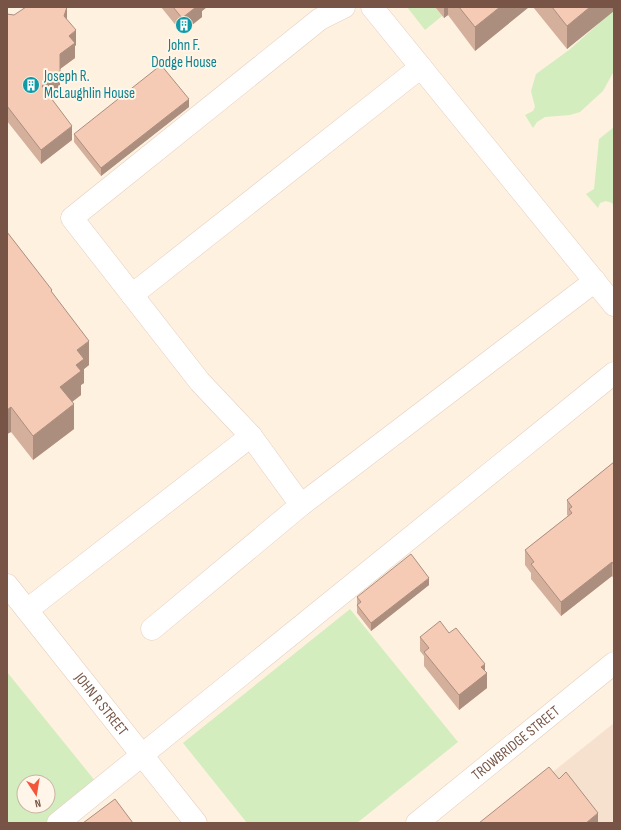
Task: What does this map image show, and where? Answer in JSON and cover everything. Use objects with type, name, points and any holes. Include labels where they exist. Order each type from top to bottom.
[{"type":"street","points":[[301,505],[251,436],[200,382],[72,218],[320,19],[344,7]]},
{"type":"street","points":[[372,7],[614,305]]},
{"type":"street","points":[[132,295],[421,67]]},
{"type":"street","points":[[152,629],[301,505],[595,281]]},
{"type":"street","points":[[58,823],[614,373]]},
{"type":"street","points":[[27,610],[251,436]]},
{"type":"street","name":"JOHN R STREET","points":[[7,585],[196,823]]},
{"type":"street","name":"TROWBRIDGE STREET","points":[[417,823],[614,663]]},
{"type":"shaded area","points":[[614,723],[614,823],[489,823]]},
{"type":"green space","points":[[407,7],[435,7],[442,16],[425,30]]},
{"type":"green space","points":[[614,7],[614,71],[603,91],[580,112],[570,115],[545,117],[537,122],[533,128],[525,115],[533,111],[535,107],[531,91],[536,74],[569,50],[597,25]]},
{"type":"green space","points":[[614,127],[614,207],[612,203],[606,201],[600,203],[598,208],[586,194],[594,189],[599,139]]},
{"type":"green space","points":[[350,609],[458,742],[357,823],[247,823],[183,743]]},
{"type":"green space","points":[[7,672],[96,782],[46,823],[7,823]]},
{"type":"building","name":"Joseph R. McLaughlin House","points":[[26,7],[67,7],[64,16],[76,30],[69,36],[75,43],[60,54],[60,73],[42,86],[72,126],[41,150],[7,106],[7,14],[14,15]]},
{"type":"building","points":[[173,7],[196,7],[182,18]]},
{"type":"building","points":[[459,7],[500,7],[475,27]]},
{"type":"building","points":[[552,7],[590,7],[567,26]]},
{"type":"building","points":[[161,65],[189,99],[101,168],[74,134]]},
{"type":"building","points":[[7,232],[89,341],[77,350],[84,359],[76,365],[81,371],[60,387],[74,404],[33,436],[11,407],[7,410]]},
{"type":"building","points":[[614,462],[614,565],[612,562],[561,602],[531,564],[534,562],[525,550],[572,513],[569,509],[572,507],[567,500]]},
{"type":"building","points":[[411,554],[429,578],[371,623],[357,605],[361,602],[357,597]]},
{"type":"building","points":[[440,621],[449,633],[456,628],[485,664],[481,667],[487,673],[459,695],[424,652],[429,648],[420,637]]},
{"type":"building","points":[[549,767],[559,779],[566,772],[598,813],[586,823],[479,823]]},
{"type":"building","points":[[115,799],[133,823],[83,823]]},
{"type":"place","name":"John F. Dodge House","points":[[184,25]]},
{"type":"place","name":"Joseph R. McLaughlin House","points":[[31,85]]}]
